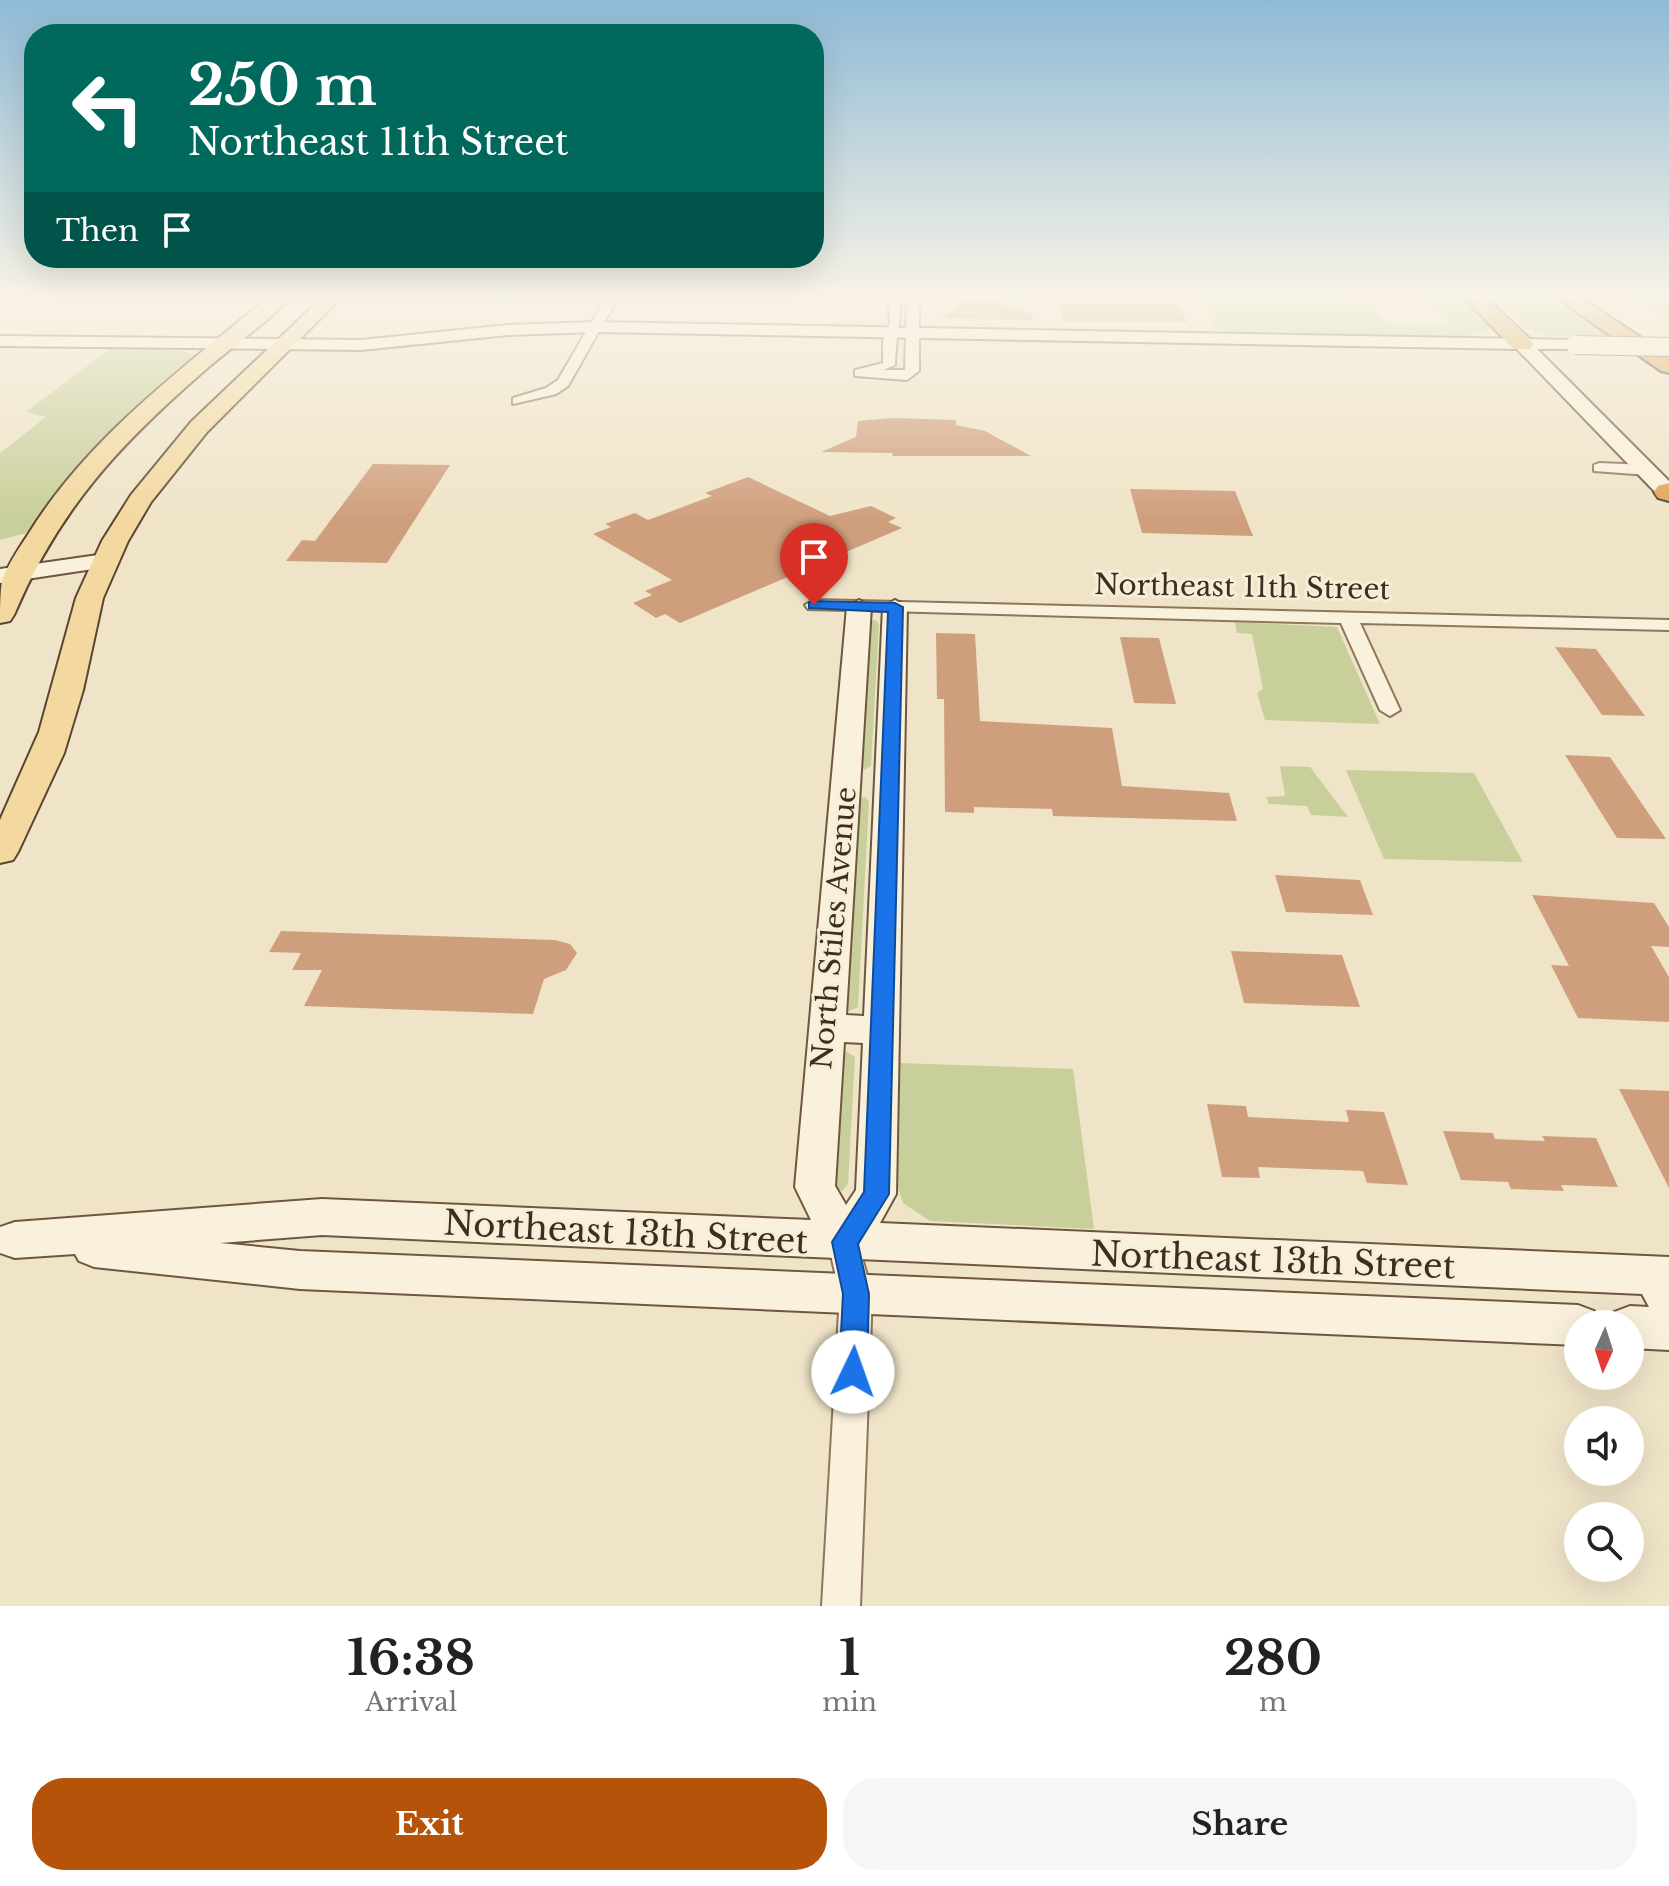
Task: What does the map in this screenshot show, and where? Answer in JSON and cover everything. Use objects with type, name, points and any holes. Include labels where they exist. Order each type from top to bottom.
[{"type":"main road","points":[[0,615],[10,567],[92,464],[196,369]]},
{"type":"main road","points":[[0,852],[55,733],[88,603],[126,519],[166,461],[260,369]]},
{"type":"main road","points":[[1547,369],[1669,492]]},
{"type":"main road","points":[[10,567],[105,561]]},
{"type":"main road","name":"North Stiles Avenue","points":[[859,607],[815,1187],[844,1242],[876,1194],[895,607]]},
{"type":"main road","points":[[846,786],[889,788]]},
{"type":"main road","points":[[825,1028],[880,1030]]},
{"type":"main road","name":"Northeast 13th Street","points":[[7,1239],[322,1217],[1664,1284]]},
{"type":"main road","name":"Northeast 13th Street","points":[[7,1239],[300,1270],[1564,1324]]},
{"type":"main road","points":[[1644,1328],[1669,1329]]},
{"type":"street","points":[[518,401],[560,386],[570,369]]},
{"type":"street","points":[[875,369],[860,373],[908,375],[910,369]]},
{"type":"street","points":[[1599,468],[1648,470]]},
{"type":"street","name":"Northeast 11th Street","points":[[814,605],[1669,625]]},
{"type":"street","points":[[1348,618],[1390,710]]},
{"type":"street","name":"North Stiles Avenue","points":[[841,1606],[856,1294],[844,1242]]},
{"type":"green space","points":[[83,369],[186,369],[85,458],[26,533],[0,540],[0,453],[46,417],[26,412]]},
{"type":"green space","points":[[875,620],[879,624],[871,766],[864,770],[860,766],[870,621]]},
{"type":"green space","points":[[1235,622],[1337,627],[1380,724],[1265,720],[1257,693],[1263,689],[1252,634],[1237,633]]},
{"type":"green space","points":[[1280,766],[1310,767],[1348,817],[1311,815],[1307,806],[1268,804],[1267,797],[1285,796]]},
{"type":"green space","points":[[1346,770],[1474,773],[1523,862],[1384,859]]},
{"type":"green space","points":[[865,797],[869,802],[858,1007],[848,1012],[859,799]]},
{"type":"green space","points":[[844,1050],[855,1057],[848,1184],[842,1191],[834,1187],[841,1053]]},
{"type":"green space","points":[[898,1063],[1073,1069],[1094,1229],[930,1221],[903,1203],[895,1179]]},
{"type":"building","points":[[893,418],[956,420],[956,425],[985,431],[1031,456],[892,456],[893,453],[821,452],[856,437],[858,421]]},
{"type":"building","points":[[373,464],[450,465],[387,563],[286,561],[302,540],[315,541]]},
{"type":"building","points":[[748,477],[830,516],[871,506],[896,518],[888,522],[902,528],[680,623],[665,614],[656,618],[633,603],[652,595],[645,591],[672,580],[593,534],[611,527],[605,524],[635,513],[648,520],[712,496],[705,493]]},
{"type":"building","points":[[1130,489],[1235,491],[1253,536],[1142,533]]},
{"type":"building","points":[[936,633],[975,634],[980,721],[1112,728],[1122,786],[1229,793],[1237,821],[1053,816],[1052,809],[974,807],[974,813],[945,812],[944,699],[937,699]]},
{"type":"building","points":[[1120,637],[1159,638],[1176,704],[1134,703]]},
{"type":"building","points":[[1555,647],[1596,649],[1645,716],[1602,715]]},
{"type":"building","points":[[1565,755],[1610,757],[1666,839],[1617,838]]},
{"type":"building","points":[[1275,875],[1360,880],[1373,915],[1286,912]]},
{"type":"building","points":[[1532,895],[1654,903],[1669,927],[1669,947],[1651,946],[1669,977],[1669,1022],[1578,1018],[1551,965],[1569,966]]},
{"type":"building","points":[[281,931],[555,940],[570,944],[577,953],[566,970],[544,979],[533,1014],[304,1006],[322,970],[292,970],[301,953],[269,952]]},
{"type":"building","points":[[1231,951],[1342,955],[1360,1007],[1244,1003]]},
{"type":"building","points":[[1619,1089],[1669,1091],[1669,1188]]},
{"type":"building","points":[[1207,1104],[1246,1106],[1248,1117],[1349,1122],[1346,1110],[1384,1112],[1408,1185],[1367,1183],[1363,1171],[1258,1167],[1260,1178],[1222,1177]]},
{"type":"building","points":[[1443,1131],[1493,1133],[1495,1139],[1545,1141],[1542,1136],[1596,1138],[1618,1187],[1561,1185],[1564,1191],[1511,1189],[1508,1182],[1461,1180]]},
{"type":"route","points":[[814,605],[895,607],[876,1194],[844,1242],[856,1294],[853,1372]]}]
